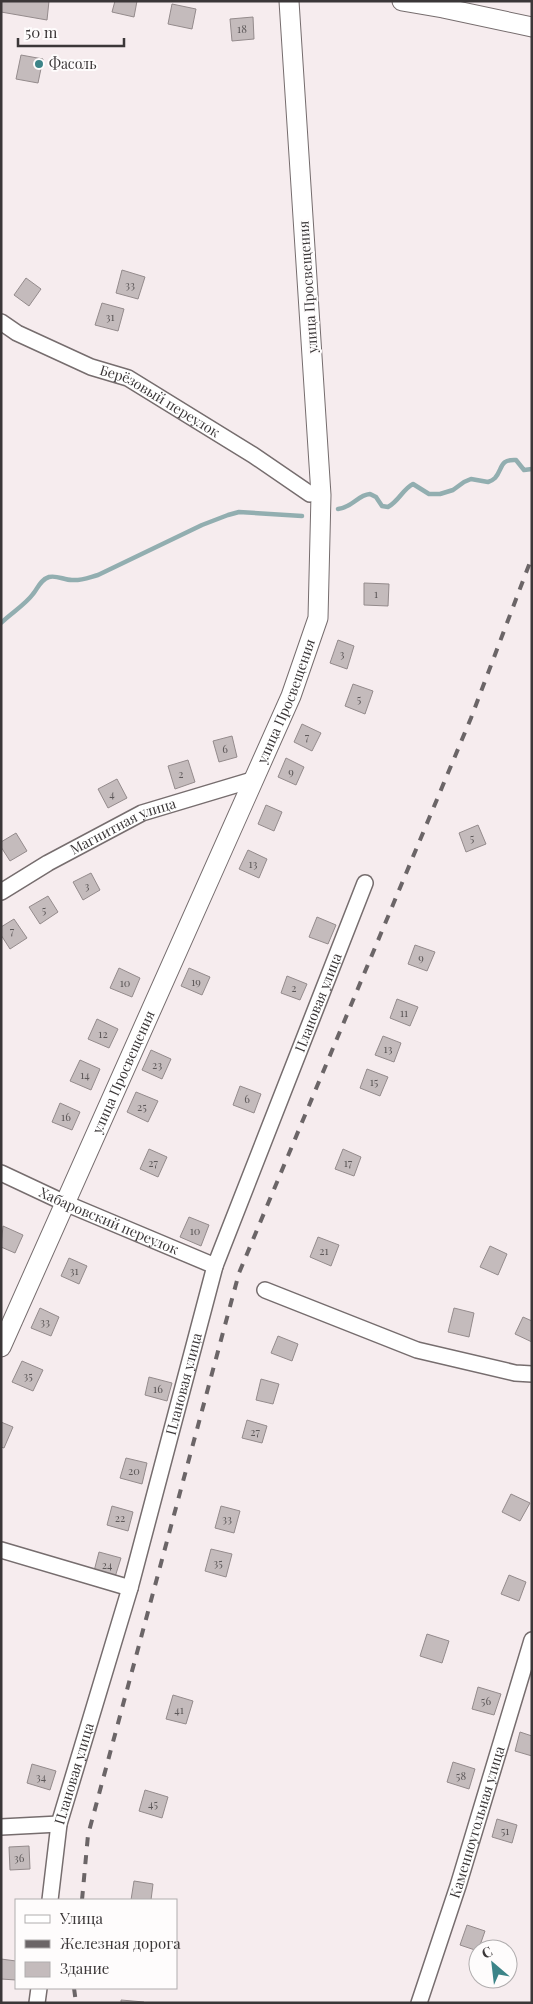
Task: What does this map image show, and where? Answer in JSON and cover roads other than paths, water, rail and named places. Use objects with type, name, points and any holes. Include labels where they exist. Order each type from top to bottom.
[{"type":"street","name":"улица Просвещения","points":[[1,1347],[291,696],[318,618],[321,495],[289,1]]},
{"type":"street","points":[[402,1],[532,28]]},
{"type":"street","name":"Берёзовый переулок","points":[[1,322],[17,333],[91,367],[128,378],[253,455],[310,494]]},
{"type":"street","name":"Магнитная улица","points":[[1,892],[48,863],[142,813],[252,780]]},
{"type":"street","name":"Плановая улица","points":[[50,1899],[60,1824],[130,1588],[215,1266],[365,884]]},
{"type":"street","name":"Хабаровский переулок","points":[[1,1173],[65,1204],[215,1266]]},
{"type":"street","points":[[265,1290],[417,1350],[515,1373],[532,1374]]},
{"type":"street","points":[[1,1550],[130,1588]]},
{"type":"street","name":"Каменноугольная улица","points":[[419,2003],[458,1886],[532,1640]]},
{"type":"street","points":[[1,1827],[60,1824]]},
{"type":"street","points":[[37,2003],[39,1989]]},
{"type":"waterway","points":[[338,509],[348,506],[362,496],[370,494],[376,497],[382,506],[388,507],[413,484],[429,494],[440,494],[453,490],[471,479],[488,482],[498,475],[504,463],[511,460],[516,460],[524,470],[532,469]]},
{"type":"waterway","points":[[1,623],[26,602],[46,578],[55,577],[75,580],[98,575],[202,525],[239,512],[302,516]]},
{"type":"railway","points":[[82,1899],[88,1835],[239,1273],[471,718],[532,557]]},
{"type":"railway","points":[[74,1989],[76,2003]]},
{"type":"place","name":"Фасоль","points":[[39,64]]}]
